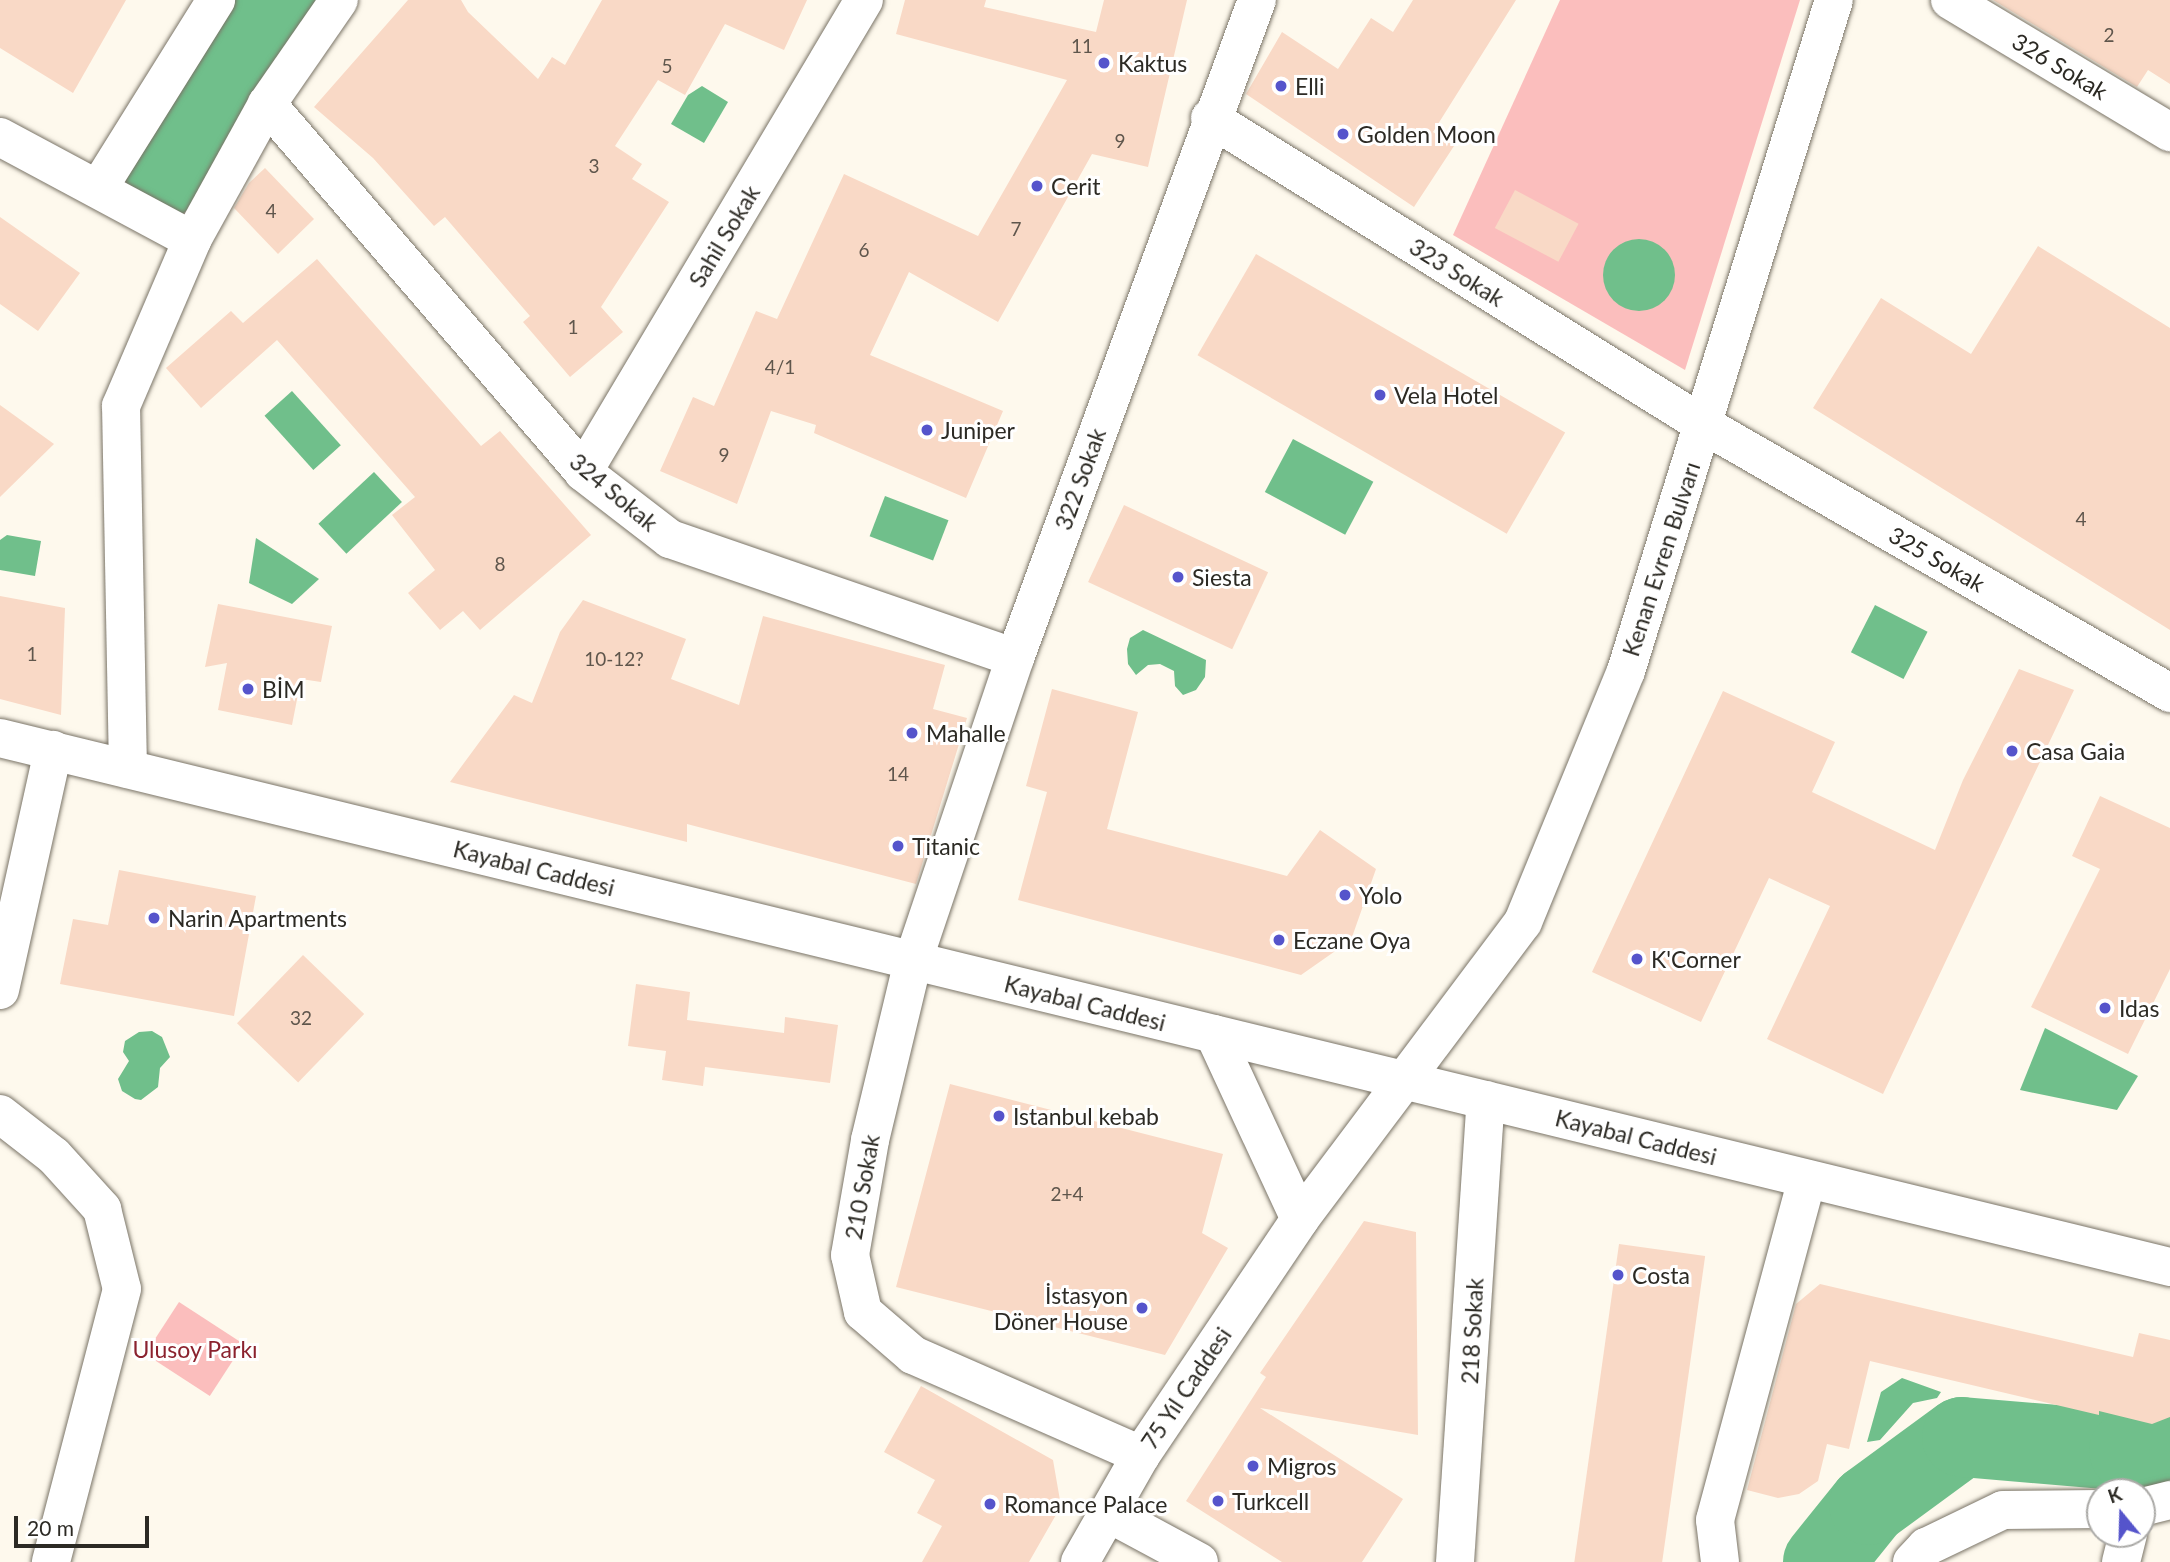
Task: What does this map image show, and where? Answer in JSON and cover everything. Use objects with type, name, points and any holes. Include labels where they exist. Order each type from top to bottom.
[{"type":"street","points":[[98,189],[216,0]]},
{"type":"street","points":[[128,769],[121,406],[192,240],[267,104],[339,0]]},
{"type":"street","name":"Sahil Sokak","points":[[583,472],[864,0]]},
{"type":"street","name":"322 Sokak","points":[[913,961],[1015,658],[1210,118],[1257,0]]},
{"type":"street","name":"Kenan Evren Bulvarı","points":[[1407,1081],[1522,922],[1626,671],[1834,0]]},
{"type":"street","name":"326 Sokak","points":[[1950,0],[2170,132]]},
{"type":"street","name":"324 Sokak","points":[[267,104],[583,472],[670,539],[1015,658]]},
{"type":"street","name":"323 Sokak","points":[[1210,118],[1704,425]]},
{"type":"street","points":[[0,137],[192,240]]},
{"type":"street","name":"325 Sokak","points":[[1704,425],[2170,693]]},
{"type":"street","name":"Kayabal Caddesi","points":[[0,738],[2170,1267]]},
{"type":"street","points":[[0,990],[53,750]]},
{"type":"street","name":"210 Sokak","points":[[913,961],[870,1140],[850,1255],[863,1312],[913,1355],[1142,1455]]},
{"type":"street","points":[[1214,1034],[1300,1219]]},
{"type":"street","name":"75 Yıl Caddesi","points":[[1080,1562],[1142,1455],[1300,1219],[1407,1081]]},
{"type":"street","name":"218 Sokak","points":[[1455,1562],[1486,1100]]},
{"type":"street","points":[[0,1114],[54,1156],[102,1209],[122,1289],[51,1562]]},
{"type":"street","points":[[1720,1562],[1715,1520],[1807,1179]]},
{"type":"street","points":[[1912,1562],[1926,1547],[2003,1510],[2086,1509]]},
{"type":"street","points":[[1110,1514],[1199,1562]]},
{"type":"green space","points":[[1560,0],[1800,0],[1685,370],[1453,235]]},
{"type":"green space","name":"Ulusoy Parkı","points":[[179,1302],[244,1344],[210,1396],[145,1354]]},
{"type":"shaded area","points":[[702,86],[728,102],[704,143],[671,124],[688,95]]},
{"type":"shaded area","points":[[1646,239],[1665,249],[1673,261],[1673,289],[1665,301],[1653,309],[1632,311],[1613,301],[1605,289],[1603,268],[1613,249],[1625,241]]},
{"type":"shaded area","points":[[292,391],[341,445],[313,470],[265,416]]},
{"type":"shaded area","points":[[1293,439],[1373,482],[1345,535],[1265,492]]},
{"type":"shaded area","points":[[374,472],[402,502],[346,554],[318,524]]},
{"type":"shaded area","points":[[885,496],[948,520],[933,561],[870,536]]},
{"type":"shaded area","points":[[7,535],[41,541],[35,576],[0,570],[0,540]]},
{"type":"shaded area","points":[[256,538],[319,579],[292,604],[249,583]]},
{"type":"shaded area","points":[[1875,605],[1928,632],[1904,679],[1851,652]]},
{"type":"shaded area","points":[[1143,630],[1206,660],[1205,677],[1196,690],[1183,695],[1175,686],[1174,671],[1160,664],[1148,665],[1136,675],[1128,664],[1127,649],[1130,638]]},
{"type":"shaded area","points":[[2045,1028],[2138,1076],[2117,1110],[2020,1090]]},
{"type":"shaded area","points":[[152,1031],[162,1037],[170,1057],[160,1068],[158,1087],[141,1100],[135,1099],[122,1091],[118,1079],[129,1061],[123,1052],[125,1041],[139,1032]]},
{"type":"shaded area","points":[[1902,1378],[1941,1392],[1937,1398],[1913,1403],[1880,1440],[1867,1442],[1881,1392]]},
{"type":"building","points":[[0,0],[126,0],[73,93],[0,48]]},
{"type":"building","points":[[408,0],[461,0],[468,12],[538,79],[552,57],[565,65],[602,0],[807,0],[784,50],[725,24],[685,95],[658,80],[615,146],[642,164],[632,179],[669,202],[601,307],[623,332],[570,377],[523,322],[530,316],[445,217],[434,226],[373,158],[314,107]]},
{"type":"building","points":[[905,0],[986,0],[984,7],[1096,32],[1104,0],[1187,0],[1148,167],[1092,154],[998,322],[909,272],[870,355],[1003,411],[966,498],[814,433],[816,425],[771,411],[737,504],[660,471],[693,397],[714,406],[756,311],[777,319],[844,174],[978,236],[1067,80],[896,34]]},
{"type":"building","points":[[1413,0],[1516,0],[1433,132],[1454,146],[1414,207],[1246,94],[1282,32],[1338,69],[1371,18],[1393,32]]},
{"type":"building","points":[[1993,0],[2170,0],[2170,84],[2148,70],[2137,87]]},
{"type":"building","points":[[265,168],[314,219],[278,254],[234,208],[249,183]]},
{"type":"building","points":[[1515,190],[1579,224],[1558,262],[1495,228]]},
{"type":"building","points":[[0,217],[80,273],[38,331],[0,304]]},
{"type":"building","points":[[2038,246],[2170,328],[2170,630],[1813,408],[1881,298],[1971,354]]},
{"type":"building","name":"Vela Hotel","points":[[1256,254],[1565,432],[1507,534],[1198,355]]},
{"type":"building","points":[[317,259],[481,446],[500,431],[591,535],[480,630],[463,611],[440,630],[408,593],[435,570],[392,515],[415,497],[277,340],[201,408],[166,368],[231,311],[243,323]]},
{"type":"building","points":[[0,405],[54,444],[0,497]]},
{"type":"building","name":"Siesta","points":[[1124,505],[1268,572],[1232,649],[1088,582]]},
{"type":"building","points":[[0,596],[65,608],[61,715],[0,699]]},
{"type":"building","points":[[583,600],[686,639],[671,679],[739,705],[763,616],[945,665],[933,709],[967,718],[916,884],[687,824],[687,842],[450,782],[514,695],[532,703],[560,632]]},
{"type":"building","points":[[218,604],[332,626],[321,682],[301,679],[292,725],[218,710],[227,663],[205,667]]},
{"type":"building","points":[[2019,669],[2074,690],[1883,1094],[1767,1039],[1830,906],[1769,878],[1701,1022],[1592,972],[1723,691],[1835,742],[1812,792],[1935,850],[1963,780]]},
{"type":"building","points":[[1052,689],[1138,712],[1107,829],[1287,876],[1320,830],[1376,869],[1351,940],[1301,975],[1018,900],[1047,792],[1026,786]]},
{"type":"building","points":[[2100,796],[2170,828],[2170,969],[2128,1054],[2031,1007],[2100,869],[2072,856]]},
{"type":"building","points":[[119,870],[256,896],[234,1016],[60,984],[73,919],[108,925]]},
{"type":"building","points":[[303,955],[364,1014],[298,1082],[237,1023]]},
{"type":"building","points":[[636,984],[690,992],[687,1020],[784,1033],[785,1017],[838,1025],[830,1083],[705,1067],[703,1086],[662,1080],[666,1051],[628,1046]]},
{"type":"building","points":[[950,1084],[1223,1154],[1202,1233],[1228,1248],[1165,1355],[896,1287]]},
{"type":"building","points":[[1364,1221],[1416,1232],[1418,1435],[1260,1408],[1403,1499],[1362,1562],[1282,1562],[1186,1501],[1266,1377],[1260,1373]]},
{"type":"building","points":[[1619,1244],[1705,1256],[1662,1562],[1574,1562]]},
{"type":"building","points":[[1820,1284],[2133,1357],[2139,1333],[2170,1340],[2170,1417],[2152,1424],[2099,1411],[2099,1415],[1870,1361],[1849,1449],[1827,1444],[1818,1481],[1799,1494],[1778,1498],[1747,1490],[1796,1304]]},
{"type":"building","points":[[921,1386],[1053,1460],[1061,1506],[1029,1562],[922,1562],[942,1526],[917,1513],[935,1480],[884,1452]]},
{"type":"waterway","points":[[160,181],[279,0]]},
{"type":"waterway","points":[[1823,1562],[1869,1505],[1962,1437],[2129,1451],[2170,1445]]},
{"type":"place","name":"Kaktus","points":[[1104,63]]},
{"type":"place","name":"Elli","points":[[1281,86]]},
{"type":"place","name":"Golden Moon","points":[[1343,134]]},
{"type":"place","name":"Cerit","points":[[1037,186]]},
{"type":"place","name":"Vela Hotel","points":[[1380,395]]},
{"type":"place","name":"Juniper","points":[[927,430]]},
{"type":"place","name":"Siesta","points":[[1178,577]]},
{"type":"place","name":"BİM","points":[[248,689]]},
{"type":"place","name":"Mahalle","points":[[912,733]]},
{"type":"place","name":"Casa Gaia","points":[[2012,751]]},
{"type":"place","name":"Titanic","points":[[898,846]]},
{"type":"place","name":"Yolo","points":[[1345,895]]},
{"type":"place","name":"Narin Apartments","points":[[154,918]]},
{"type":"place","name":"Eczane Oya","points":[[1279,940]]},
{"type":"place","name":"K'Corner","points":[[1637,959]]},
{"type":"place","name":"Idas","points":[[2105,1008]]},
{"type":"place","name":"Istanbul kebab","points":[[999,1116]]},
{"type":"place","name":"Costa","points":[[1618,1275]]},
{"type":"place","name":"İstasyon Döner House","points":[[1142,1308]]},
{"type":"place","name":"Migros","points":[[1253,1466]]},
{"type":"place","name":"Turkcell","points":[[1218,1501]]},
{"type":"place","name":"Romance Palace","points":[[990,1504]]}]
